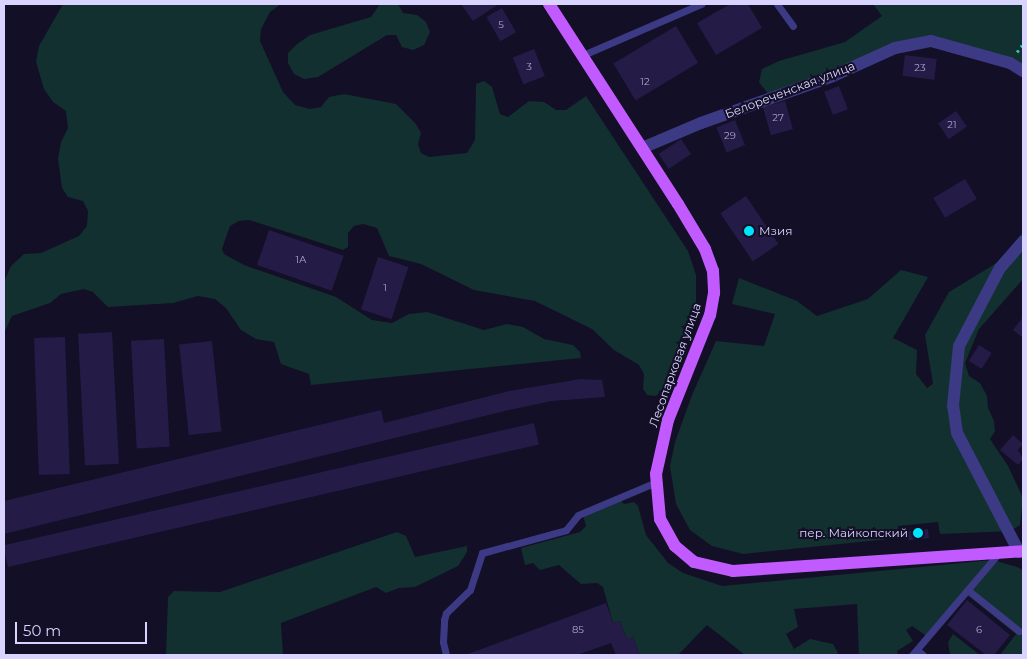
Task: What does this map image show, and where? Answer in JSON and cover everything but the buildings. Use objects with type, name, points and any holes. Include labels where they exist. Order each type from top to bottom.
[{"type":"main road","name":"Лесопарковая улица","points":[[549,4],[705,249],[714,282],[710,315],[668,420],[656,482],[658,513],[668,538],[694,562],[718,570],[999,551],[1022,553]]},
{"type":"street","name":"Белореченская улица","points":[[642,148],[701,122],[834,76],[895,48],[932,41],[1010,63],[1023,71]]},
{"type":"street","points":[[1022,553],[957,433],[953,406],[959,346],[1000,268],[1023,242]]},
{"type":"lane","points":[[583,55],[701,4]]},
{"type":"lane","points":[[777,4],[793,26]]},
{"type":"lane","points":[[446,655],[443,642],[446,613],[470,590],[482,553],[566,530],[578,515],[656,482]]},
{"type":"lane","points":[[923,655],[915,653],[969,591],[999,551]]},
{"type":"lane","points":[[969,591],[1019,631]]},
{"type":"green space","points":[[63,4],[281,4],[270,12],[261,29],[260,41],[283,92],[295,105],[310,109],[321,107],[329,97],[344,94],[396,104],[416,124],[421,133],[418,144],[421,153],[429,157],[467,153],[475,140],[476,84],[484,81],[492,87],[500,114],[508,117],[529,101],[544,102],[556,110],[566,110],[586,96],[688,251],[696,275],[696,313],[664,388],[656,396],[647,395],[643,389],[644,374],[639,365],[614,350],[592,329],[535,301],[474,290],[421,264],[389,256],[377,228],[363,224],[354,226],[348,233],[348,247],[343,250],[249,220],[239,221],[230,226],[222,249],[224,254],[244,265],[336,297],[372,320],[392,323],[409,314],[427,312],[484,330],[507,324],[523,327],[544,339],[573,345],[580,352],[581,358],[311,385],[309,374],[281,364],[274,342],[256,339],[241,330],[226,308],[215,299],[198,296],[173,303],[108,307],[93,292],[84,289],[61,294],[50,303],[12,316],[4,333],[4,282],[11,266],[24,254],[41,253],[79,236],[87,226],[88,211],[83,201],[68,197],[62,188],[58,159],[61,142],[68,128],[66,111],[53,102],[44,89],[36,62],[39,46]]},
{"type":"green space","points":[[380,4],[398,4],[403,13],[417,15],[426,22],[430,32],[424,45],[413,50],[402,47],[396,35],[387,35],[318,77],[304,79],[294,74],[288,63],[288,53],[297,44],[310,35],[371,17]]},
{"type":"green space","points":[[873,4],[1023,4],[1023,66],[931,37],[768,94],[759,82],[762,69],[779,61],[845,42],[882,16]]},
{"type":"green space","points":[[1023,232],[1023,279],[979,329],[965,363],[969,376],[980,383],[987,396],[988,408],[994,421],[995,431],[990,439],[1008,466],[1023,498],[1020,525],[1011,531],[940,534],[938,522],[898,526],[899,538],[743,554],[712,546],[690,530],[676,504],[670,466],[675,442],[692,395],[716,341],[764,346],[775,314],[732,304],[739,278],[797,301],[817,316],[868,299],[901,270],[928,277],[893,338],[917,350],[916,374],[927,388],[933,384],[925,335],[949,292],[1000,261]]},
{"type":"green space","points":[[620,500],[624,504],[634,502],[638,506],[646,535],[668,563],[683,573],[722,586],[993,560],[1017,567],[1023,570],[1023,655],[1000,655],[1016,634],[966,594],[928,637],[912,626],[906,630],[913,641],[897,651],[898,655],[859,655],[857,604],[794,609],[798,627],[786,634],[794,649],[810,639],[833,644],[838,653],[835,655],[745,655],[707,625],[678,655],[640,655],[633,637],[627,639],[620,621],[613,623],[603,587],[597,583],[581,584],[559,565],[540,570],[533,563],[525,565],[521,548],[580,532],[586,526],[583,515]]},
{"type":"green space","points":[[397,532],[406,536],[415,557],[467,546],[467,552],[458,566],[415,587],[399,588],[386,593],[376,587],[281,623],[283,655],[166,655],[168,597],[174,591],[220,592]]},
{"type":"green space","points":[[953,634],[980,655],[950,655],[948,642]]},
{"type":"place","name":"Мзия","points":[[749,231]]},
{"type":"place","name":"пер. Майкопский","points":[[918,533]]}]
